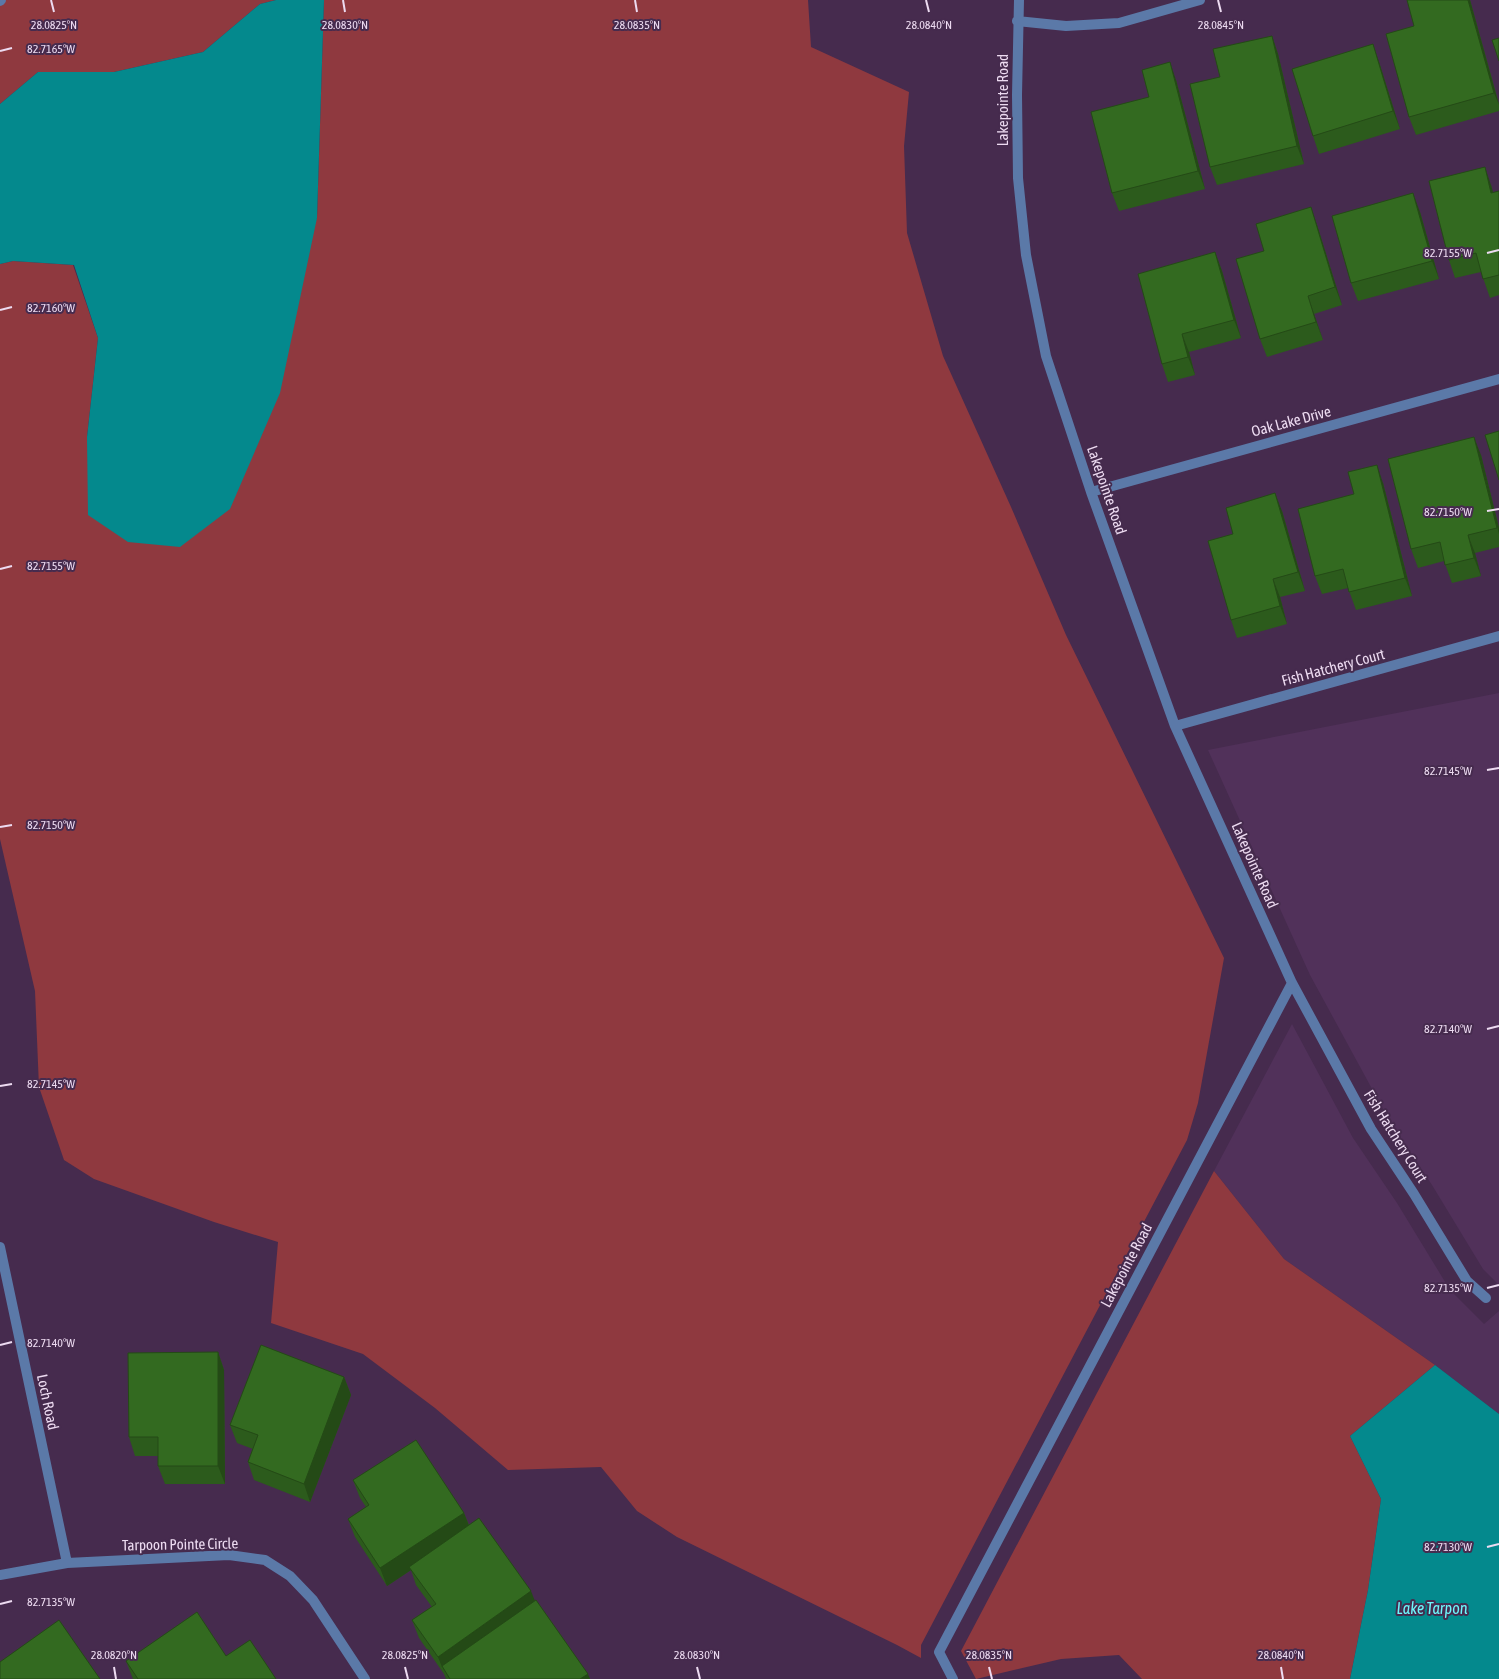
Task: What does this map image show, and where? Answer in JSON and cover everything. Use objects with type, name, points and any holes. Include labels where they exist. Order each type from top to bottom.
[{"type":"street","name":"Lakepointe Road","points":[[954,1679],[939,1652],[1292,982],[1175,726],[1091,492],[1046,356],[1026,255],[1018,178],[1017,21],[1019,0]]},
{"type":"street","points":[[1017,21],[1066,26],[1119,23],[1200,0]]},
{"type":"street","name":"Oak Lake Drive","points":[[1091,492],[1499,379]]},
{"type":"street","name":"Fish Hatchery Court","points":[[1175,726],[1499,636]]},
{"type":"street","name":"Fish Hatchery Court","points":[[1292,982],[1371,1129],[1414,1194],[1467,1281],[1486,1298]]},
{"type":"street","name":"Loch Road","points":[[0,1248],[68,1563]]},
{"type":"street","name":"Tarpoon Pointe Circle","points":[[0,1574],[68,1563],[229,1555],[265,1560],[290,1576],[313,1600],[365,1679]]},
{"type":"shaded area","points":[[0,0],[276,0],[260,4],[203,52],[114,72],[38,72],[0,104]]},
{"type":"shaded area","points":[[324,0],[808,0],[811,47],[909,92],[904,146],[907,233],[943,356],[1066,635],[1224,958],[1198,1103],[1187,1140],[921,1645],[921,1658],[677,1537],[637,1511],[601,1467],[508,1470],[435,1408],[363,1354],[271,1323],[278,1242],[214,1222],[94,1179],[64,1160],[39,1087],[35,991],[0,839],[0,264],[13,261],[73,265],[98,338],[87,437],[317,218]]},
{"type":"shaded area","points":[[1499,693],[1499,1285],[1483,1269],[1432,1185],[1389,1120],[1310,975],[1208,750]]},
{"type":"shaded area","points":[[1292,1024],[1353,1138],[1397,1203],[1450,1290],[1484,1324],[1499,1311],[1499,1414],[1435,1365],[1284,1259],[1214,1171]]},
{"type":"shaded area","points":[[1214,1171],[1284,1259],[1435,1365],[1350,1436],[1381,1499],[1368,1590],[1350,1679],[1142,1679],[1119,1655],[1061,1659],[976,1679],[961,1651]]},
{"type":"water","points":[[276,0],[324,0],[317,218],[280,393],[230,509],[180,547],[128,542],[88,515],[87,437],[98,338],[74,265],[13,261],[0,264],[0,104],[38,72],[114,72],[203,52],[260,4]]},
{"type":"water","name":"Lake Tarpon","points":[[1435,1365],[1499,1414],[1499,1679],[1350,1679],[1368,1590],[1381,1499],[1350,1436]]},
{"type":"building","points":[[1407,0],[1468,0],[1494,93],[1409,117],[1386,34],[1414,26]]},
{"type":"building","points":[[1272,36],[1297,146],[1210,167],[1190,84],[1220,77],[1213,49]]},
{"type":"building","points":[[1499,38],[1499,61],[1492,40]]},
{"type":"building","points":[[1373,44],[1393,111],[1313,136],[1292,69]]},
{"type":"building","points":[[1170,62],[1198,171],[1112,193],[1091,112],[1149,97],[1142,70]]},
{"type":"building","points":[[1485,167],[1491,193],[1499,191],[1499,275],[1483,279],[1476,253],[1449,260],[1429,181]]},
{"type":"building","points":[[1413,193],[1432,261],[1351,283],[1332,216]]},
{"type":"building","points":[[1311,207],[1335,287],[1308,296],[1316,322],[1260,339],[1236,259],[1264,251],[1256,224]]},
{"type":"building","points":[[1215,252],[1234,320],[1182,334],[1188,357],[1162,364],[1138,274]]},
{"type":"building","points":[[1499,431],[1499,480],[1485,435]]},
{"type":"building","points":[[1474,437],[1497,528],[1468,535],[1474,558],[1445,565],[1440,542],[1411,549],[1388,459]]},
{"type":"building","points":[[1377,465],[1405,578],[1349,592],[1343,569],[1315,576],[1298,509],[1354,494],[1348,472]]},
{"type":"building","points":[[1275,493],[1298,572],[1273,579],[1280,606],[1231,620],[1208,541],[1233,534],[1226,508]]},
{"type":"building","points":[[261,1345],[344,1377],[304,1484],[248,1462],[258,1435],[230,1425]]},
{"type":"building","points":[[218,1352],[218,1466],[158,1466],[158,1437],[129,1437],[128,1353]]},
{"type":"building","points":[[416,1440],[464,1513],[380,1568],[348,1519],[369,1505],[353,1480]]},
{"type":"building","points":[[479,1518],[531,1591],[438,1657],[412,1620],[436,1604],[409,1567]]},
{"type":"building","points":[[536,1600],[588,1674],[580,1679],[450,1679],[442,1666]]},
{"type":"building","points":[[197,1612],[226,1656],[250,1640],[276,1679],[138,1679],[126,1661]]},
{"type":"building","points":[[59,1620],[100,1679],[0,1679],[0,1662]]}]
